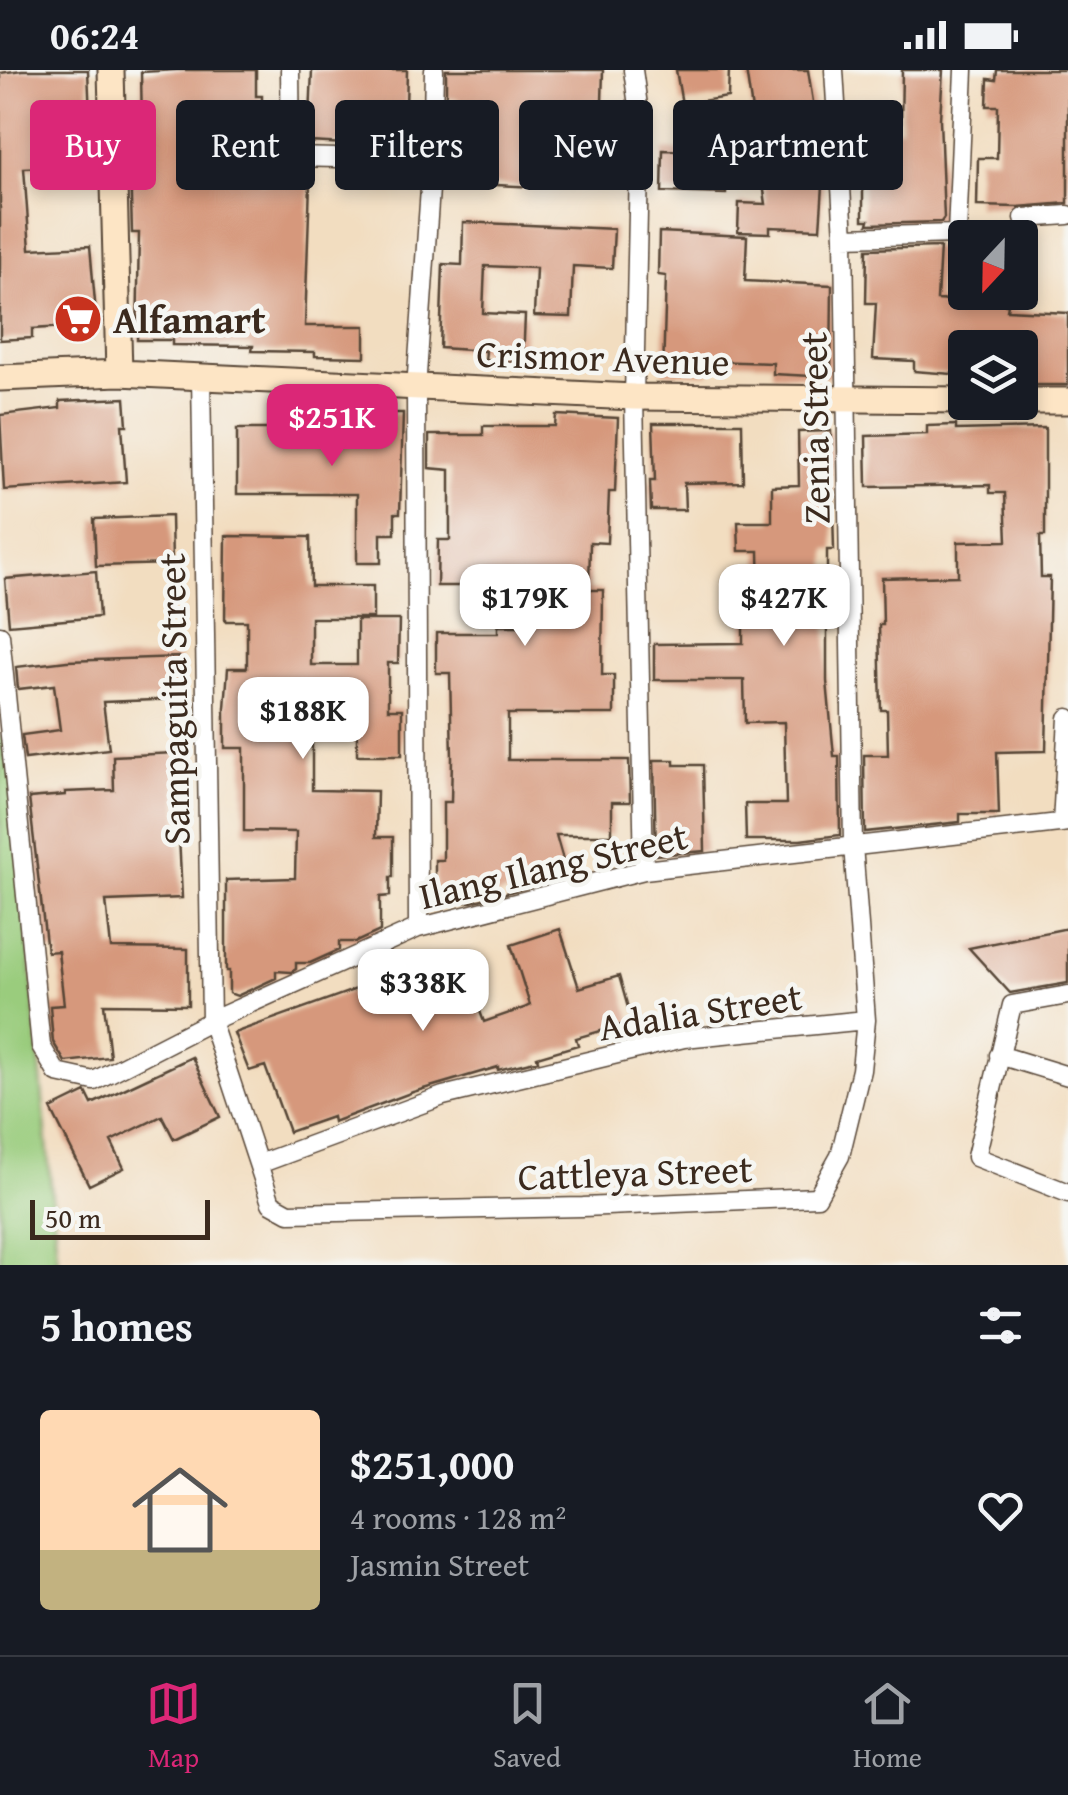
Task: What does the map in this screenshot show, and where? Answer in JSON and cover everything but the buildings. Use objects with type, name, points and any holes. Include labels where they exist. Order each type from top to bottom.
[{"type":"street","points":[[111,70],[119,373]]},
{"type":"street","points":[[290,70],[291,158],[335,159]]},
{"type":"street","points":[[433,100],[434,70]]},
{"type":"street","points":[[633,70],[640,120],[634,397],[644,870]]},
{"type":"street","name":"Zenia Street","points":[[834,70],[844,237],[853,845],[866,1020]]},
{"type":"street","points":[[844,237],[957,234],[964,70]]},
{"type":"street","points":[[418,928],[416,389],[430,190]]},
{"type":"street","points":[[1024,218],[1068,215]]},
{"type":"street","name":"Crismor Avenue","points":[[0,378],[119,373],[634,397],[948,400]]},
{"type":"street","name":"Sampaguita Street","points":[[201,376],[211,1022],[271,1203]]},
{"type":"street","points":[[1038,400],[1068,401]]},
{"type":"street","name":"Ilang Ilang Street","points":[[0,635],[41,1046],[58,1074],[94,1081],[211,1022],[418,928],[644,870],[1065,823]]},
{"type":"street","points":[[1065,823],[1068,718]]},
{"type":"street","points":[[1068,995],[1012,1006],[976,1157],[1068,1193]]},
{"type":"street","name":"Adalia Street","points":[[260,1164],[443,1096],[684,1038],[866,1020]]},
{"type":"street","name":"Cattleya Street","points":[[271,1203],[289,1212],[583,1207],[816,1197],[840,1156],[861,1070],[866,1020]]},
{"type":"street","points":[[999,1055],[1068,1076]]},
{"type":"green space","points":[[10,736],[58,1265],[0,1265],[0,737]]},
{"type":"place","name":"Alfamart","points":[[78,319]]}]
